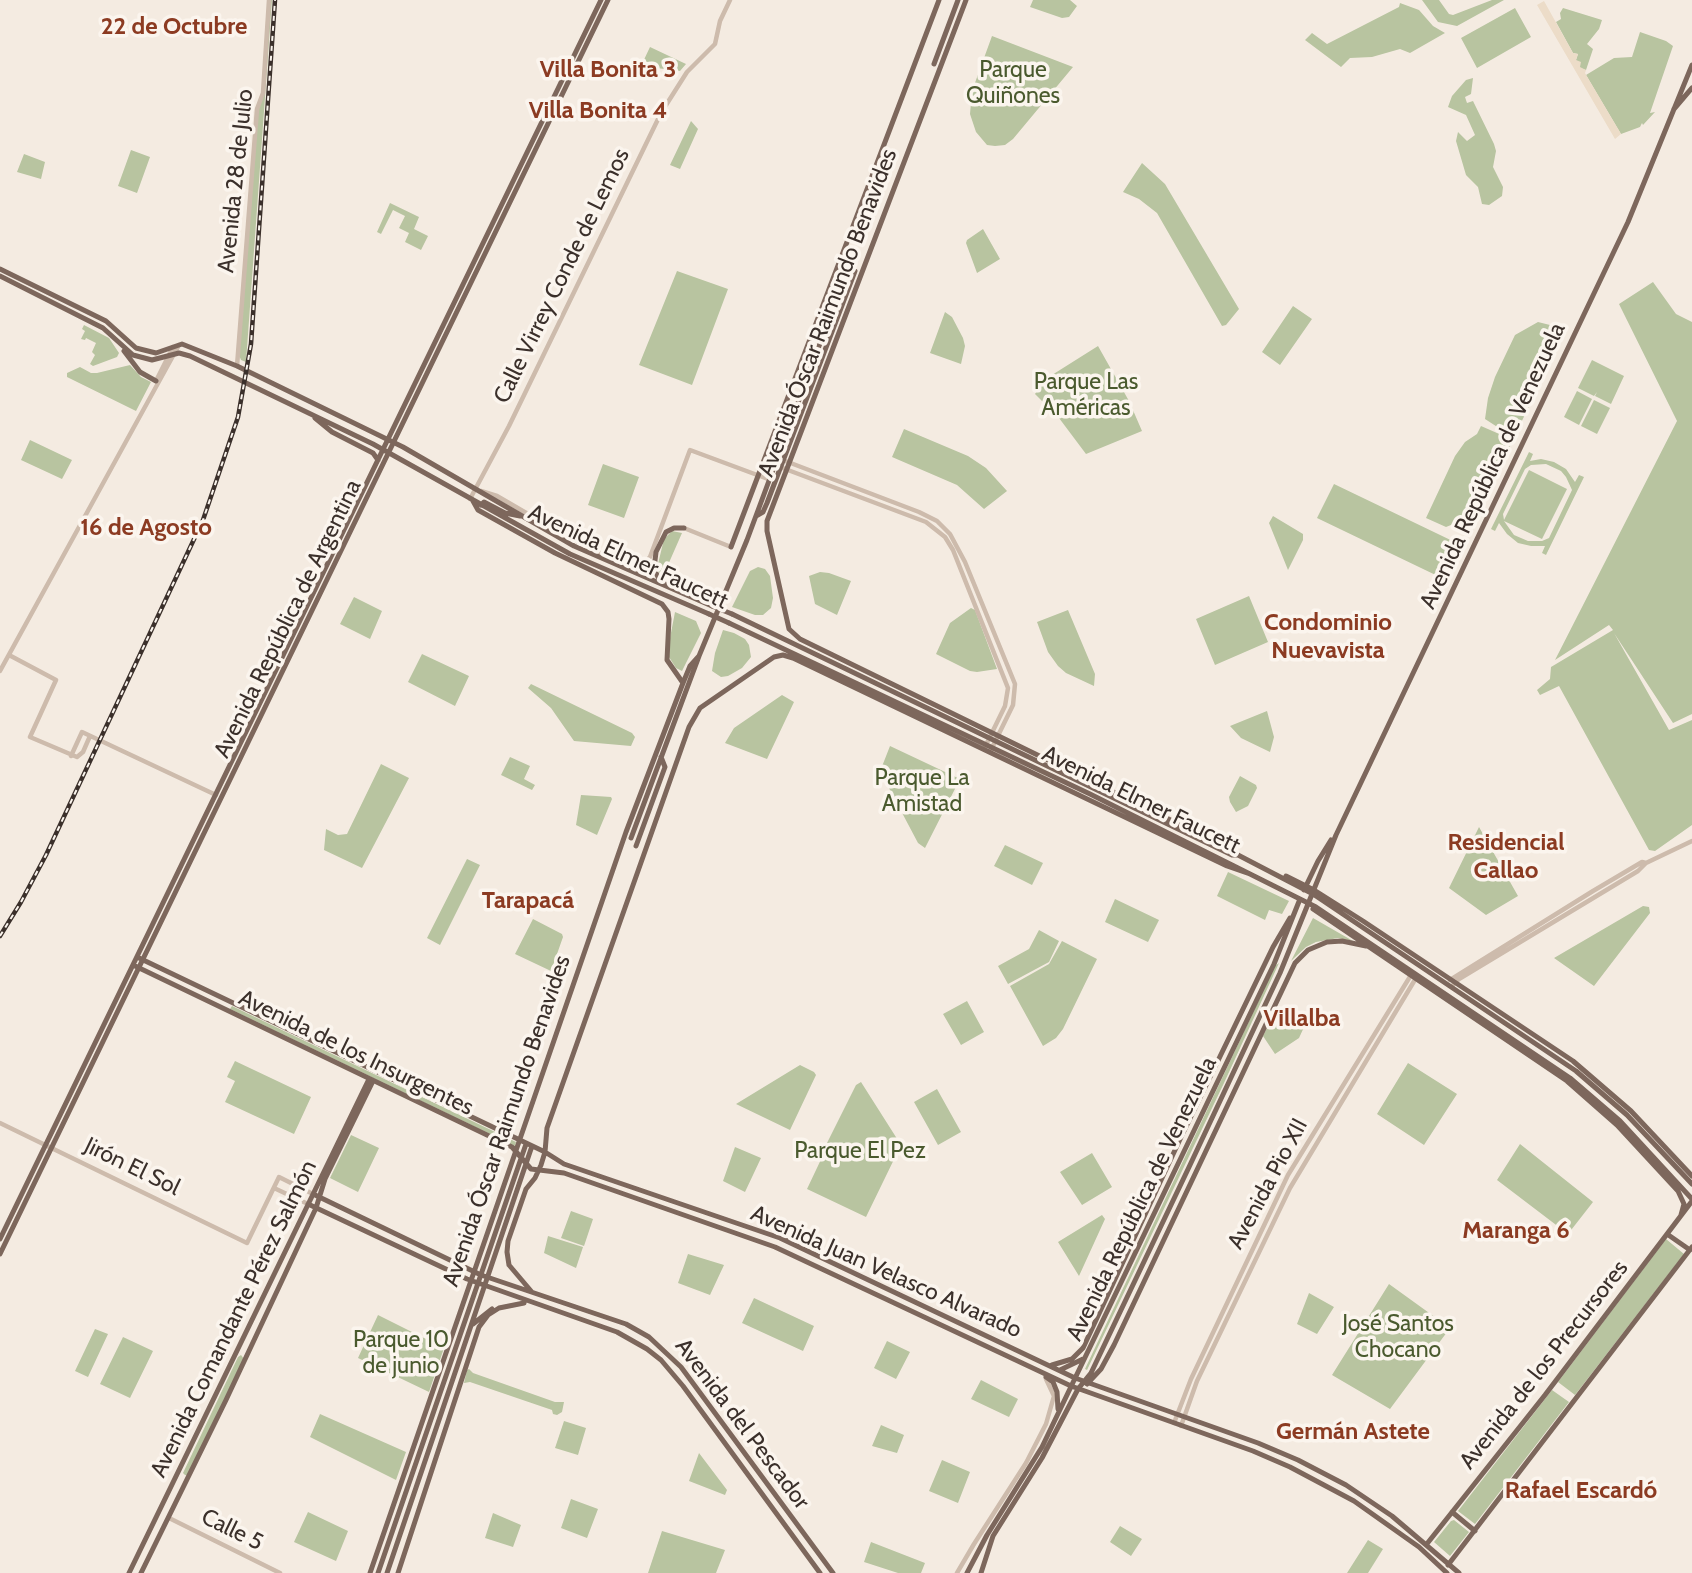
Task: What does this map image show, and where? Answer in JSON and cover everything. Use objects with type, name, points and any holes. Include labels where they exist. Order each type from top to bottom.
[{"type":"main road","name":"Avenida República de Argentina","points":[[504,206],[601,0]]},
{"type":"main road","name":"Avenida República de Argentina","points":[[0,1254],[49,1146],[484,247],[608,0]]},
{"type":"main road","name":"Avenida Óscar Raimundo Benavides","points":[[731,547],[939,0]]},
{"type":"main road","points":[[934,64],[958,0]]},
{"type":"main road","name":"Avenida Óscar Raimundo Benavides","points":[[800,639],[789,629],[766,525],[966,0]]},
{"type":"main road","name":"Avenida República de Venezuela","points":[[981,1573],[993,1536],[1042,1458],[1078,1389],[1087,1382],[1190,1165],[1280,973],[1336,835],[1628,222],[1691,70]]},
{"type":"main road","name":"Avenida República de Venezuela","points":[[1674,109],[1692,88]]},
{"type":"main road","name":"Avenida Elmer Faucett","points":[[0,269],[106,321],[136,348],[156,353],[176,346],[191,346],[237,366],[391,441],[563,540],[732,614],[994,736]]},
{"type":"main road","name":"Avenida Óscar Raimundo Benavides","points":[[631,838],[699,656],[756,516],[768,479],[778,462],[811,374],[852,269],[828,339],[811,374]]},
{"type":"main road","name":"Avenida Elmer Faucett","points":[[0,276],[103,328],[139,357],[152,359],[172,355],[190,356],[386,451],[481,505],[510,525],[885,696],[1227,866],[1250,874],[1309,904],[1416,976]]},
{"type":"main road","points":[[828,339],[835,342]]},
{"type":"main road","points":[[119,342],[132,364],[156,381]]},
{"type":"main road","points":[[798,369],[822,378]]},
{"type":"main road","points":[[310,413],[332,432],[373,453],[378,460]]},
{"type":"main road","name":"Avenida República de Argentina","points":[[218,797],[378,460],[386,451]]},
{"type":"main road","name":"Avenida Óscar Raimundo Benavides","points":[[756,516],[763,512],[778,462]]},
{"type":"main road","points":[[471,500],[478,510],[510,525],[573,562],[662,604],[668,612],[668,664],[683,683]]},
{"type":"main road","points":[[481,505],[484,502],[505,513],[523,517]]},
{"type":"main road","points":[[533,534],[539,531],[538,525]]},
{"type":"main road","points":[[670,589],[656,573],[655,558],[666,532],[674,527],[684,528]]},
{"type":"main road","points":[[559,548],[565,546],[563,540]]},
{"type":"main road","points":[[573,562],[584,560]]},
{"type":"main road","name":"Avenida Elmer Faucett","points":[[800,639],[1222,850],[1238,855],[1313,892],[1372,927],[1568,1061],[1631,1111],[1692,1184]]},
{"type":"main road","name":"Avenida Óscar Raimundo Benavides","points":[[636,846],[647,817],[683,683],[690,666],[699,656]]},
{"type":"main road","name":"Avenida Elmer Faucett","points":[[773,658],[790,656],[988,749]]},
{"type":"main road","name":"Avenida Óscar Raimundo Benavides","points":[[530,1291],[509,1265],[507,1244],[526,1189],[535,1178],[545,1152],[548,1124],[691,720],[698,711],[773,658]]},
{"type":"main road","points":[[867,672],[876,683]]},
{"type":"main road","points":[[871,695],[885,696]]},
{"type":"main road","name":"Avenida Óscar Raimundo Benavides","points":[[370,1573],[637,802],[661,761]]},
{"type":"main road","points":[[661,761],[676,761]]},
{"type":"main road","points":[[637,802],[639,814]]},
{"type":"main road","points":[[647,817],[659,807]]},
{"type":"main road","points":[[641,830],[640,838],[646,846]]},
{"type":"main road","name":"Avenida República de Venezuela","points":[[967,1573],[987,1535],[1031,1466],[1075,1378],[1279,954],[1305,888],[1318,861],[1336,835]]},
{"type":"main road","points":[[1305,888],[1309,904]]},
{"type":"main road","name":"Avenida Elmer Faucett","points":[[1313,892],[1429,971],[1452,983]]},
{"type":"main road","name":"Avenida Elmer Faucett","points":[[1309,904],[1366,946],[1435,988],[1569,1079],[1620,1121],[1692,1200]]},
{"type":"main road","points":[[1048,1365],[1065,1363],[1079,1354],[1273,947],[1294,913]]},
{"type":"main road","points":[[1372,927],[1375,935]]},
{"type":"main road","points":[[1280,973],[1308,950],[1327,942],[1342,941],[1366,946]]},
{"type":"main road","points":[[1273,947],[1274,964]]},
{"type":"main road","points":[[1400,952],[1409,950]]},
{"type":"main road","points":[[1279,954],[1286,958]]},
{"type":"main road","name":"Avenida de los Insurgentes","points":[[140,959],[545,1152],[569,1166],[641,1190]]},
{"type":"main road","points":[[1087,1382],[1101,1369],[1114,1345],[1295,963]]},
{"type":"main road","name":"Avenida de los Insurgentes","points":[[136,966],[516,1149],[526,1164]]},
{"type":"main road","points":[[1416,976],[1429,976],[1429,971]]},
{"type":"main road","name":"Avenida Elmer Faucett","points":[[1568,1061],[1680,1168],[1692,1176]]},
{"type":"main road","points":[[1569,1079],[1576,1070]]},
{"type":"main road","name":"Avenida Comandante Pérez Salmón","points":[[129,1573],[371,1080]]},
{"type":"main road","name":"Avenida Elmer Faucett","points":[[1595,1101],[1681,1194],[1684,1204],[1681,1215]]},
{"type":"main road","points":[[1620,1121],[1627,1115]]},
{"type":"main road","points":[[486,1135],[489,1127]]},
{"type":"main road","points":[[546,1140],[556,1159]]},
{"type":"main road","name":"Avenida Óscar Raimundo Benavides","points":[[387,1573],[522,1156],[529,1145]]},
{"type":"main road","name":"Avenida Óscar Raimundo Benavides","points":[[484,1276],[500,1241],[526,1164],[529,1145]]},
{"type":"main road","name":"Avenida República de Argentina","points":[[0,1239],[49,1146]]},
{"type":"main road","points":[[1196,1151],[1199,1162]]},
{"type":"main road","points":[[1166,1172],[1181,1156]]},
{"type":"main road","points":[[1190,1165],[1199,1162]]},
{"type":"main road","points":[[526,1164],[538,1171],[549,1172]]},
{"type":"main road","points":[[535,1178],[549,1172]]},
{"type":"main road","name":"Avenida Juan Velasco Alvarado","points":[[549,1172],[564,1173],[779,1248],[1071,1386]]},
{"type":"main road","points":[[1158,1188],[1159,1202]]},
{"type":"main road","name":"Avenida Juan Velasco Alvarado","points":[[641,1190],[786,1241],[1075,1378]]},
{"type":"main road","name":"Avenida Comandante Pérez Salmón","points":[[141,1573],[316,1208],[316,1195]]},
{"type":"main road","name":"Avenida del Pescador","points":[[316,1195],[474,1272],[626,1324],[649,1337],[681,1367],[833,1573]]},
{"type":"main road","name":"Avenida de los Precursores","points":[[1424,1547],[1549,1389],[1692,1200]]},
{"type":"main road","name":"Avenida del Pescador","points":[[308,1204],[481,1285],[617,1332],[640,1344],[661,1360],[683,1386],[820,1573]]},
{"type":"main road","points":[[719,1227],[722,1218]]},
{"type":"main road","points":[[779,1248],[786,1241],[785,1228]]},
{"type":"main road","points":[[1667,1234],[1691,1249]]},
{"type":"main road","points":[[394,1244],[398,1235]]},
{"type":"main road","points":[[500,1241],[507,1244]]},
{"type":"main road","name":"Avenida de los Precursores","points":[[1445,1571],[1691,1249]]},
{"type":"main road","name":"Avenida Óscar Raimundo Benavides","points":[[378,1573],[471,1326],[481,1285]]},
{"type":"main road","points":[[471,1326],[486,1312],[531,1303]]},
{"type":"main road","points":[[398,1573],[477,1330],[488,1315],[506,1306]]},
{"type":"main road","points":[[1058,1370],[1085,1357]]},
{"type":"main road","points":[[1043,1375],[1052,1382],[1057,1392],[1059,1402],[1055,1418]]},
{"type":"main road","points":[[1075,1378],[1265,1446],[1346,1485],[1392,1516],[1445,1571]]},
{"type":"main road","points":[[1071,1386],[1253,1451],[1321,1482],[1449,1563],[1459,1573]]},
{"type":"main road","points":[[1451,1512],[1475,1531]]},
{"type":"street","name":"Avenida 28 de Julio","points":[[237,366],[257,107],[263,90],[269,0]]},
{"type":"street","name":"Calle Virrey Conde de Lemos","points":[[471,500],[661,113],[687,72],[716,40],[720,22],[730,0]]},
{"type":"street","points":[[0,671],[176,346]]},
{"type":"street","points":[[154,389],[172,355]]},
{"type":"street","points":[[478,489],[497,496],[559,533],[632,565],[645,564],[650,557],[690,450],[768,479],[776,475]]},
{"type":"street","points":[[765,457],[787,469],[926,522],[945,537],[953,550],[1007,682],[1007,700],[994,736]]},
{"type":"street","points":[[778,462],[790,462],[929,516],[950,534],[965,562],[1015,684],[1015,699],[988,749]]},
{"type":"street","points":[[684,528],[731,547]]},
{"type":"street","points":[[9,654],[56,680],[30,737],[79,756],[90,736]]},
{"type":"street","points":[[71,755],[82,732],[218,797]]},
{"type":"street","points":[[1452,983],[1629,877],[1646,863],[1692,841]]},
{"type":"street","name":"Avenida Pio XII","points":[[1174,1423],[1182,1400],[1287,1175],[1416,976]]},
{"type":"street","name":"Avenida Pio XII","points":[[1181,1426],[1189,1402],[1296,1177],[1416,976]]},
{"type":"street","name":"Jirón El Sol","points":[[0,1123],[247,1243],[274,1188]]},
{"type":"street","points":[[308,1204],[274,1188],[279,1177],[316,1195]]},
{"type":"street","points":[[1230,1298],[1236,1301]]},
{"type":"street","points":[[957,1573],[1026,1463],[1046,1424],[1054,1396],[1049,1382],[1032,1368]]},
{"type":"street","points":[[1182,1400],[1189,1402]]},
{"type":"street","name":"Calle 5","points":[[169,1518],[280,1573]]},
{"type":"green space","points":[[270,0],[246,362],[241,360],[239,355],[258,104],[262,95]]},
{"type":"green space","points":[[1033,0],[1070,0],[1077,6],[1069,17],[1062,18],[1030,7]]},
{"type":"green space","points":[[1422,0],[1439,0],[1449,14],[1453,15],[1492,0],[1504,0],[1457,26],[1438,22]]},
{"type":"green space","points":[[1400,3],[1419,10],[1433,26],[1445,33],[1410,53],[1400,49],[1372,57],[1350,58],[1341,67],[1305,40],[1312,33],[1327,44],[1399,7]]},
{"type":"green space","points":[[1515,8],[1531,37],[1477,68],[1461,38]]},
{"type":"green space","points":[[1563,8],[1602,20],[1599,29],[1587,44],[1593,49],[1586,70],[1579,68],[1576,60],[1578,54],[1573,53],[1556,22],[1561,19]]},
{"type":"green space","points":[[1640,32],[1673,46],[1650,113],[1655,112],[1640,127],[1621,134],[1586,75],[1614,58],[1632,57]]},
{"type":"green space","name":"Parque Quiñones","points":[[992,36],[1073,67],[1013,139],[1005,145],[995,146],[987,145],[976,132],[970,114],[972,91]]},
{"type":"green space","points":[[650,47],[686,64],[680,71],[641,66]]},
{"type":"green space","points":[[1473,78],[1471,94],[1465,97],[1467,103],[1473,101],[1494,144],[1496,151],[1493,167],[1503,187],[1502,196],[1489,205],[1482,204],[1478,187],[1466,175],[1456,141],[1458,132],[1467,141],[1475,135],[1466,115],[1448,107],[1452,96],[1466,80]]},
{"type":"green space","points":[[691,121],[698,129],[680,169],[670,165]]},
{"type":"green space","points":[[131,150],[150,157],[137,193],[118,186]]},
{"type":"green space","points":[[24,154],[45,162],[41,179],[17,172]]},
{"type":"green space","points":[[1142,163],[1165,184],[1239,309],[1226,325],[1222,326],[1157,213],[1139,199],[1123,192]]},
{"type":"green space","points":[[390,203],[419,217],[414,229],[428,236],[421,250],[405,242],[409,233],[399,228],[405,216],[393,210],[381,234],[377,232]]},
{"type":"green space","points":[[983,229],[1000,259],[977,273],[966,243]]},
{"type":"green space","points":[[677,271],[728,289],[692,385],[639,365]]},
{"type":"green space","points":[[1653,282],[1676,314],[1692,322],[1692,714],[1673,723],[1614,633],[1669,730],[1692,720],[1692,825],[1655,851],[1649,850],[1559,686],[1540,695],[1537,690],[1550,679],[1551,667],[1613,630],[1609,625],[1555,660],[1677,421],[1619,304]]},
{"type":"green space","points":[[1293,306],[1312,319],[1280,365],[1262,352]]},
{"type":"green space","points":[[945,312],[952,317],[963,338],[965,346],[961,364],[930,353]]},
{"type":"green space","points":[[1538,322],[1558,327],[1552,342],[1558,347],[1516,433],[1502,430],[1485,419],[1495,377],[1515,335]]},
{"type":"green space","points":[[84,325],[109,338],[119,353],[117,357],[93,366],[90,364],[95,355],[92,352],[96,343],[86,338],[81,339],[85,331],[82,329]]},
{"type":"green space","name":"Parque Las Américas","points":[[1098,346],[1129,401],[1142,431],[1086,454],[1059,418],[1035,394],[1044,380]]},
{"type":"green space","points":[[1592,360],[1624,376],[1611,404],[1595,396],[1597,392],[1594,396],[1578,388]]},
{"type":"green space","points":[[130,365],[141,377],[151,382],[136,411],[67,377],[67,373],[80,367],[97,373]]},
{"type":"green space","points":[[1577,391],[1592,399],[1579,425],[1564,417]]},
{"type":"green space","points":[[1594,400],[1610,408],[1597,434],[1581,426]]},
{"type":"green space","points":[[1481,426],[1513,440],[1469,529],[1456,523],[1446,527],[1426,518],[1455,456],[1465,442],[1477,434]]},
{"type":"green space","points":[[904,429],[968,456],[986,468],[1007,491],[984,509],[957,485],[892,457]]},
{"type":"green space","points":[[30,440],[72,460],[62,479],[21,460]]},
{"type":"green space","points":[[1529,452],[1533,454],[1530,461],[1541,459],[1554,462],[1566,469],[1575,482],[1579,475],[1584,477],[1546,555],[1542,553],[1545,546],[1518,543],[1499,523],[1495,531],[1491,529]],"holes":[[[1546,464],[1561,471],[1572,490],[1549,538],[1542,541],[1528,541],[1514,535],[1504,521],[1542,539],[1567,489],[1529,470],[1504,520],[1503,514],[1525,469],[1531,465]]]},
{"type":"green space","points":[[603,464],[639,477],[624,518],[588,505]]},
{"type":"green space","points":[[1334,484],[1463,546],[1446,580],[1317,518]]},
{"type":"green space","points":[[1273,516],[1303,534],[1303,540],[1288,570],[1269,523]]},
{"type":"green space","points":[[672,531],[682,533],[664,574],[658,572],[658,564],[664,539]]},
{"type":"green space","points":[[758,567],[765,569],[770,576],[773,598],[771,608],[763,615],[732,607],[750,571]]},
{"type":"green space","points":[[820,572],[851,581],[837,615],[815,604],[809,576]]},
{"type":"green space","points":[[1249,596],[1268,642],[1215,665],[1196,619]]},
{"type":"green space","points":[[354,597],[382,611],[370,639],[340,624]]},
{"type":"green space","points":[[971,608],[975,610],[997,669],[970,671],[936,654],[950,623]]},
{"type":"green space","points":[[1068,610],[1095,674],[1094,686],[1066,673],[1058,666],[1048,652],[1037,622]]},
{"type":"green space","points":[[675,612],[696,621],[701,633],[682,671],[676,668],[669,657]]},
{"type":"green space","points":[[723,630],[745,639],[751,657],[742,668],[721,677],[712,671]]},
{"type":"green space","points":[[422,654],[469,676],[455,706],[408,682]]},
{"type":"green space","points":[[531,684],[632,733],[635,737],[631,746],[574,741],[551,708],[528,688]]},
{"type":"green space","points":[[782,695],[794,702],[767,759],[725,743],[734,728]]},
{"type":"green space","points":[[1267,711],[1274,737],[1270,752],[1241,738],[1230,726]]},
{"type":"green space","name":"Parque La Amistad","points":[[890,746],[960,779],[925,848],[918,843],[881,773]]},
{"type":"green space","points":[[510,757],[530,766],[524,779],[535,785],[532,790],[501,775]]},
{"type":"green space","points":[[381,764],[409,778],[362,868],[324,850],[326,829],[338,835],[347,834]]},
{"type":"green space","points":[[1240,776],[1257,788],[1248,806],[1236,812],[1229,797]]},
{"type":"green space","points":[[581,795],[612,799],[597,835],[576,825]]},
{"type":"green space","points":[[1479,827],[1518,896],[1486,915],[1449,888]]},
{"type":"green space","points":[[1005,845],[1043,863],[1032,885],[994,866]]},
{"type":"green space","points":[[467,859],[480,865],[440,945],[427,938]]},
{"type":"green space","points":[[1228,872],[1289,901],[1282,914],[1269,910],[1265,920],[1217,896]]},
{"type":"green space","points":[[1115,899],[1159,920],[1148,942],[1105,922]]},
{"type":"green space","points":[[1643,906],[1649,907],[1650,913],[1594,986],[1554,958]]},
{"type":"green space","points":[[1313,918],[1353,941],[1338,938],[1316,942],[1291,961]]},
{"type":"green space","points":[[533,919],[562,934],[551,971],[515,954]]},
{"type":"green space","points":[[1039,930],[1059,941],[1049,962],[1008,984],[998,966],[1029,949]]},
{"type":"green space","points":[[1062,941],[1097,959],[1063,1029],[1056,1038],[1043,1046],[1010,986],[1049,964]]},
{"type":"green space","points":[[1279,963],[1087,1370],[1085,1369],[1275,966]]},
{"type":"green space","points":[[967,1001],[984,1032],[961,1045],[943,1014]]},
{"type":"green space","points":[[232,1006],[516,1142],[515,1146],[230,1009]]},
{"type":"green space","points":[[1275,1012],[1305,1025],[1299,1038],[1275,1054],[1263,1036]]},
{"type":"green space","points":[[235,1061],[311,1097],[294,1134],[225,1102],[235,1081],[227,1077]]},
{"type":"green space","points":[[1408,1063],[1457,1094],[1424,1145],[1377,1114]]},
{"type":"green space","points":[[800,1065],[816,1075],[790,1130],[736,1104]]},
{"type":"green space","name":"Parque El Pez","points":[[861,1082],[901,1145],[866,1217],[807,1189],[856,1085]]},
{"type":"green space","points":[[937,1089],[961,1132],[938,1145],[914,1102]]},
{"type":"green space","points":[[351,1135],[379,1148],[358,1192],[330,1178]]},
{"type":"green space","points":[[1520,1144],[1593,1202],[1568,1234],[1497,1180]]},
{"type":"green space","points":[[735,1147],[761,1158],[745,1192],[723,1181]]},
{"type":"green space","points":[[1092,1153],[1112,1187],[1082,1205],[1060,1172]]},
{"type":"green space","points":[[571,1211],[593,1219],[584,1246],[561,1238]]},
{"type":"green space","points":[[1102,1215],[1105,1219],[1079,1276],[1058,1242]]},
{"type":"green space","points":[[548,1236],[583,1247],[576,1268],[544,1253]]},
{"type":"green space","points":[[1666,1239],[1684,1254],[1575,1395],[1558,1382]]},
{"type":"green space","points":[[688,1254],[724,1265],[710,1295],[678,1283]]},
{"type":"green space","name":"José Santos Chocano","points":[[1389,1284],[1450,1328],[1390,1409],[1332,1375]]},
{"type":"green space","points":[[1309,1293],[1334,1307],[1317,1334],[1297,1324]]},
{"type":"green space","points":[[754,1298],[814,1326],[803,1351],[742,1323]]},
{"type":"green space","name":"Parque 10 de junio","points":[[378,1315],[444,1348],[429,1392],[358,1358]]},
{"type":"green space","points":[[95,1329],[108,1334],[88,1377],[75,1371]]},
{"type":"green space","points":[[123,1337],[153,1351],[130,1398],[100,1384]]},
{"type":"green space","points":[[887,1341],[910,1352],[896,1379],[874,1368]]},
{"type":"green space","points":[[241,1355],[244,1359],[189,1476],[185,1475],[183,1473]]},
{"type":"green space","points":[[469,1369],[473,1373],[555,1402],[564,1402],[562,1412],[553,1414],[552,1410],[470,1382],[464,1383]]},
{"type":"green space","points":[[981,1380],[1018,1399],[1009,1417],[971,1399]]},
{"type":"green space","points":[[1552,1390],[1569,1402],[1475,1524],[1458,1511]]},
{"type":"green space","points":[[320,1414],[406,1452],[396,1480],[310,1437]]},
{"type":"green space","points":[[564,1421],[586,1428],[578,1455],[555,1448]]},
{"type":"green space","points":[[881,1425],[904,1435],[897,1453],[872,1446]]},
{"type":"green space","points":[[699,1453],[727,1490],[725,1495],[689,1481]]},
{"type":"green space","points":[[942,1460],[970,1472],[958,1503],[929,1491]]},
{"type":"green space","points":[[571,1499],[598,1509],[587,1538],[561,1528]]},
{"type":"green space","points":[[308,1512],[348,1531],[336,1561],[294,1542]]},
{"type":"green space","points":[[493,1513],[521,1525],[513,1547],[485,1538]]},
{"type":"green space","points":[[1454,1520],[1469,1532],[1450,1556],[1434,1542]]},
{"type":"green space","points":[[1120,1526],[1142,1539],[1131,1556],[1110,1542]]},
{"type":"green space","points":[[662,1531],[725,1550],[716,1573],[648,1573]]},
{"type":"green space","points":[[1368,1540],[1383,1549],[1368,1573],[1347,1573]]},
{"type":"green space","points":[[871,1542],[925,1563],[921,1573],[898,1573],[864,1562]]},
{"type":"shaded area","points":[[1544,1],[1573,53],[1578,54],[1576,60],[1581,62],[1580,67],[1586,70],[1585,73],[1621,134],[1615,139],[1537,5]]},
{"type":"railway","points":[[0,936],[46,855],[203,520],[238,417],[251,344],[275,0]]},
{"type":"district","name":"22 de Octubre","points":[[174,27]]},
{"type":"district","name":"Villa Bonita 3","points":[[608,70]]},
{"type":"district","name":"Villa Bonita 4","points":[[598,111]]},
{"type":"district","name":"16 de Agosto","points":[[146,528]]},
{"type":"district","name":"Condominio Nuevavista","points":[[1328,637]]},
{"type":"district","name":"Residencial Callao","points":[[1506,857]]},
{"type":"district","name":"Tarapacá","points":[[528,901]]},
{"type":"district","name":"Villalba","points":[[1302,1019]]},
{"type":"district","name":"Maranga 6","points":[[1516,1231]]},
{"type":"district","name":"Germán Astete","points":[[1353,1432]]},
{"type":"district","name":"Rafael Escardó","points":[[1581,1491]]}]
